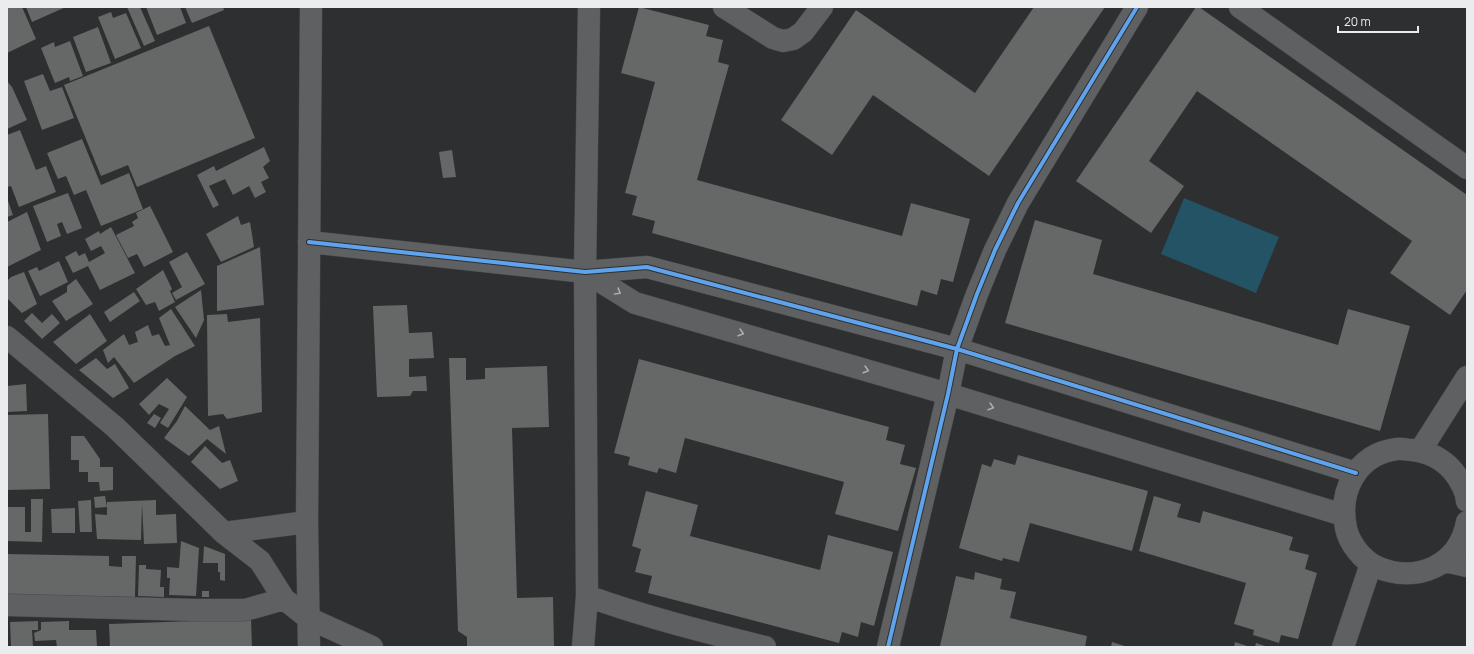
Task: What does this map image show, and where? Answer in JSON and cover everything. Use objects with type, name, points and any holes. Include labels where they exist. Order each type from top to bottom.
[{"type":"street","points":[[309,647],[307,522],[311,7]]},
{"type":"street","points":[[583,647],[587,596],[585,272],[589,7]]},
{"type":"street","points":[[724,7],[773,38],[783,41],[793,39],[803,32],[822,7]]},
{"type":"street","points":[[888,647],[948,394],[957,349],[980,286],[995,250],[1018,203],[1137,7]]},
{"type":"street","points":[[1240,7],[1467,168]]},
{"type":"street","points":[[309,242],[585,272],[647,267],[957,349],[1356,473]]},
{"type":"street","points":[[585,272],[636,303],[948,394],[1343,515]]},
{"type":"street","points":[[7,338],[115,427],[224,533],[260,561],[284,600],[308,618],[372,647]]},
{"type":"street","points":[[1420,451],[1467,377]]},
{"type":"street","points":[[1467,501],[1459,478],[1447,464],[1431,454],[1420,451],[1397,449],[1381,453],[1367,461],[1356,473],[1348,486],[1344,500],[1343,515],[1347,534],[1357,551],[1371,564],[1389,572],[1409,574],[1428,571],[1445,561],[1457,547],[1465,531],[1467,522]]},
{"type":"street","points":[[224,533],[307,522]]},
{"type":"street","points":[[1445,561],[1467,566]]},
{"type":"street","points":[[1343,647],[1371,564]]},
{"type":"street","points":[[587,596],[618,607],[680,625],[765,647]]},
{"type":"street","points":[[7,605],[245,610],[284,600]]},
{"type":"shaded area","points":[[1184,198],[1279,237],[1256,293],[1161,254]]},
{"type":"building","points":[[7,7],[22,7],[36,39],[7,53]]},
{"type":"building","points":[[26,7],[66,7],[32,22]]},
{"type":"building","points":[[127,7],[140,7],[155,41],[144,46]]},
{"type":"building","points":[[146,7],[180,7],[186,23],[157,35]]},
{"type":"building","points":[[185,7],[223,7],[224,10],[192,23]]},
{"type":"building","points":[[639,7],[709,25],[706,36],[723,40],[718,62],[729,65],[697,180],[902,236],[911,203],[970,219],[953,282],[941,279],[937,295],[921,290],[917,306],[652,233],[655,221],[632,215],[637,196],[625,193],[655,82],[621,73]]},
{"type":"building","points":[[1034,7],[1105,7],[989,176],[873,95],[832,155],[781,120],[856,10],[975,93]]},
{"type":"building","points":[[1196,7],[1199,7],[1467,195],[1467,290],[1450,315],[1390,273],[1412,241],[1197,91],[1149,161],[1184,186],[1151,233],[1076,181]]},
{"type":"building","points":[[111,12],[113,18],[126,13],[141,48],[115,59],[98,17]]},
{"type":"building","points":[[209,26],[255,138],[137,187],[128,165],[101,176],[64,85]]},
{"type":"building","points":[[98,27],[111,63],[86,72],[73,37]]},
{"type":"building","points":[[70,41],[83,76],[70,81],[69,77],[55,83],[41,48],[54,42],[55,47]]},
{"type":"building","points":[[43,74],[50,91],[62,87],[74,118],[42,130],[24,81]]},
{"type":"building","points":[[7,81],[12,87],[27,120],[7,129]]},
{"type":"building","points":[[20,130],[36,170],[46,166],[56,192],[19,207],[11,186],[7,187],[7,135]]},
{"type":"building","points":[[82,139],[101,185],[129,173],[143,209],[101,226],[86,190],[74,195],[66,176],[58,179],[47,153]]},
{"type":"building","points":[[264,147],[270,161],[263,167],[269,178],[261,182],[266,192],[255,198],[249,186],[233,195],[225,179],[209,186],[219,205],[213,208],[197,175],[214,166],[216,171]]},
{"type":"building","points":[[452,150],[456,177],[443,178],[439,152]]},
{"type":"building","points":[[68,193],[82,228],[67,234],[62,222],[57,224],[61,236],[47,242],[33,206]]},
{"type":"building","points":[[7,198],[13,215],[7,217]]},
{"type":"building","points":[[150,206],[173,252],[144,267],[137,254],[128,258],[116,235],[134,226],[132,222],[138,218],[136,213]]},
{"type":"building","points":[[27,212],[41,250],[7,267],[7,222]]},
{"type":"building","points":[[238,216],[241,225],[250,222],[254,247],[221,262],[206,234]]},
{"type":"building","points":[[1035,220],[1102,240],[1093,274],[1338,345],[1348,309],[1410,326],[1380,431],[1005,323]]},
{"type":"building","points":[[111,227],[135,273],[100,290],[88,266],[73,273],[65,257],[76,251],[79,256],[85,253],[89,262],[105,253],[101,246],[91,251],[85,239],[99,231],[100,234]]},
{"type":"building","points":[[260,247],[264,305],[217,311],[217,266]]},
{"type":"building","points":[[187,252],[205,284],[176,300],[172,293],[182,287],[169,262]]},
{"type":"building","points":[[59,261],[68,282],[40,296],[28,271],[37,267],[39,271]]},
{"type":"building","points":[[163,270],[172,289],[170,291],[175,302],[159,311],[155,302],[146,305],[136,289]]},
{"type":"building","points":[[24,272],[37,304],[22,313],[7,298],[7,281],[11,277]]},
{"type":"building","points":[[76,279],[93,304],[66,321],[52,301],[67,292],[67,286]]},
{"type":"building","points":[[201,290],[204,320],[196,338],[175,307]]},
{"type":"building","points":[[134,292],[140,301],[110,322],[104,312]]},
{"type":"building","points":[[407,305],[409,333],[432,332],[434,358],[409,359],[409,377],[426,376],[427,391],[413,391],[410,396],[377,397],[373,306]]},
{"type":"building","points":[[171,309],[195,346],[175,356],[134,383],[114,357],[108,363],[103,350],[124,334],[129,345],[138,342],[135,332],[148,325],[152,336],[159,334],[165,346],[170,345],[159,318]]},
{"type":"building","points":[[32,313],[42,323],[52,314],[60,323],[42,339],[24,321]]},
{"type":"building","points":[[90,314],[107,341],[76,364],[53,342]]},
{"type":"building","points":[[227,314],[228,322],[260,318],[262,412],[227,419],[223,414],[208,416],[207,315]]},
{"type":"building","points":[[96,358],[107,369],[115,364],[129,388],[113,398],[79,370]]},
{"type":"building","points":[[449,358],[466,358],[466,380],[485,379],[485,368],[547,366],[549,427],[512,428],[517,598],[553,597],[554,647],[467,647],[467,637],[458,631]]},
{"type":"building","points":[[639,359],[889,427],[886,440],[905,445],[900,464],[916,468],[898,531],[835,514],[844,482],[685,438],[676,473],[659,468],[657,473],[628,465],[630,457],[614,453]]},
{"type":"building","points":[[167,378],[187,397],[168,428],[160,423],[169,409],[159,404],[149,415],[139,404]]},
{"type":"building","points":[[26,384],[27,411],[7,412],[7,386]]},
{"type":"building","points":[[185,406],[210,430],[219,426],[226,454],[207,439],[189,456],[164,438],[177,421]]},
{"type":"building","points":[[48,414],[50,489],[7,490],[7,415]]},
{"type":"building","points":[[154,414],[161,418],[155,428],[147,423]]},
{"type":"building","points":[[71,436],[84,436],[100,459],[100,467],[113,467],[113,490],[100,491],[99,482],[88,482],[88,472],[79,472],[79,460],[71,460]]},
{"type":"building","points":[[205,446],[222,463],[230,460],[238,481],[220,489],[191,462]]},
{"type":"building","points":[[1018,455],[1148,491],[1132,551],[1030,523],[1019,562],[1003,558],[1002,561],[959,548],[982,464],[991,467],[994,459],[1015,465]]},
{"type":"building","points":[[646,491],[698,505],[690,536],[820,570],[828,535],[893,552],[874,626],[861,622],[858,637],[842,632],[839,643],[648,593],[652,576],[635,572],[641,549],[632,546]]},
{"type":"building","points":[[105,496],[107,507],[95,508],[94,497]]},
{"type":"building","points":[[1154,496],[1181,504],[1177,517],[1200,523],[1203,511],[1293,537],[1289,550],[1309,555],[1305,569],[1317,573],[1298,639],[1281,635],[1279,643],[1253,635],[1254,630],[1234,624],[1246,583],[1139,551]]},
{"type":"building","points":[[31,499],[43,499],[42,542],[7,541],[7,507],[25,507],[25,532],[31,532]]},
{"type":"building","points":[[91,500],[92,532],[80,532],[78,501]]},
{"type":"building","points":[[156,500],[156,515],[176,514],[177,543],[144,544],[142,504],[141,540],[97,539],[95,514],[107,515],[107,502]]},
{"type":"building","points":[[75,508],[75,533],[52,533],[51,509]]},
{"type":"building","points":[[181,541],[199,548],[196,596],[169,595],[170,578],[167,578],[167,567],[179,568]]},
{"type":"building","points":[[204,546],[225,554],[225,581],[220,580],[218,563],[203,563]]},
{"type":"building","points":[[7,554],[109,556],[109,566],[122,567],[122,556],[136,556],[135,597],[7,595]]},
{"type":"building","points":[[139,565],[146,565],[146,569],[161,570],[160,587],[164,587],[164,597],[138,596]]},
{"type":"building","points":[[975,572],[1002,579],[1000,589],[1016,592],[1010,618],[1087,636],[1085,647],[940,646],[956,576],[974,580]]},
{"type":"building","points":[[202,591],[209,591],[209,597],[202,597]]},
{"type":"building","points":[[251,619],[252,647],[110,647],[109,624]]},
{"type":"building","points":[[38,621],[38,630],[32,630],[33,647],[11,647],[10,622]]},
{"type":"building","points":[[69,621],[69,630],[96,630],[97,647],[57,647],[56,640],[35,641],[34,633],[41,630],[41,622]]},
{"type":"building","points":[[1112,642],[1128,647],[1111,647]]},
{"type":"building","points":[[1235,642],[1250,647],[1234,647]]},
{"type":"building","points":[[1256,643],[1268,647],[1255,647]]},
{"type":"cycle path","points":[[888,647],[948,394],[957,349],[977,294],[995,250],[1018,203],[1137,7]]},
{"type":"cycle path","points":[[309,242],[585,272],[647,267],[957,349],[1356,473]]}]
